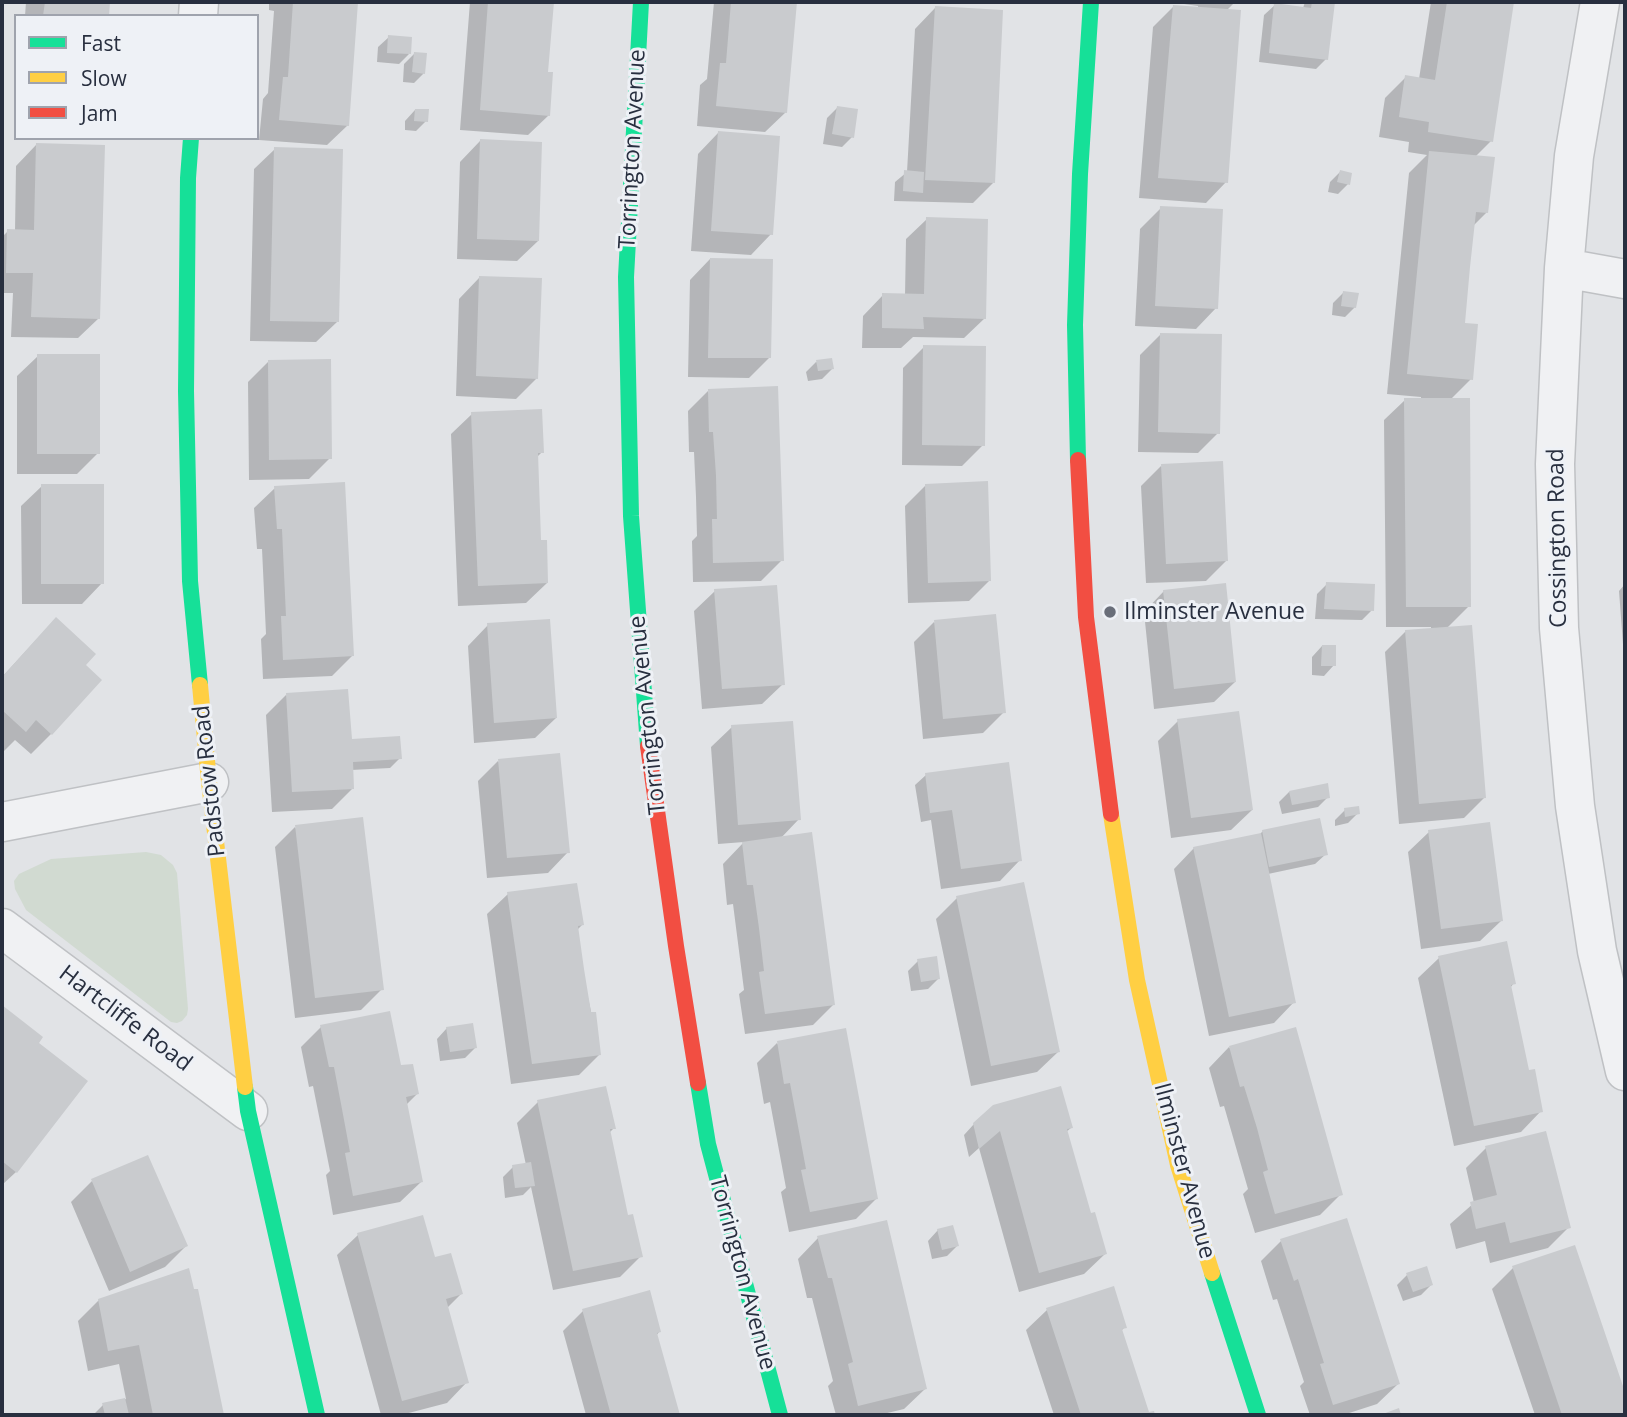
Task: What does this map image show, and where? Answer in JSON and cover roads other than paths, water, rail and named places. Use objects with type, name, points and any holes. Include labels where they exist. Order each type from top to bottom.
[{"type":"street","name":"Torrington Avenue","points":[[641,2],[626,277],[631,516],[645,724],[676,946],[708,1144],[780,1415]]},
{"type":"street","name":"Ilminster Avenue","points":[[1091,2],[1080,174],[1075,326],[1078,465],[1086,617],[1117,863],[1140,993],[1178,1165],[1258,1415]]},
{"type":"street","name":"Cossington Road","points":[[1600,2],[1574,156],[1564,268],[1555,464],[1559,628],[1577,819],[1597,951],[1625,1071]]},
{"type":"street","name":"Padstow Road","points":[[191,140],[186,391],[190,581],[209,782],[248,1111],[317,1415]]},
{"type":"street","points":[[1564,268],[1625,279]]},
{"type":"street","points":[[2,822],[209,782]]},
{"type":"street","name":"Hartcliffe Road","points":[[2,928],[248,1111]]},
{"type":"place","name":"Ilminster Avenue","points":[[1110,612]]}]
